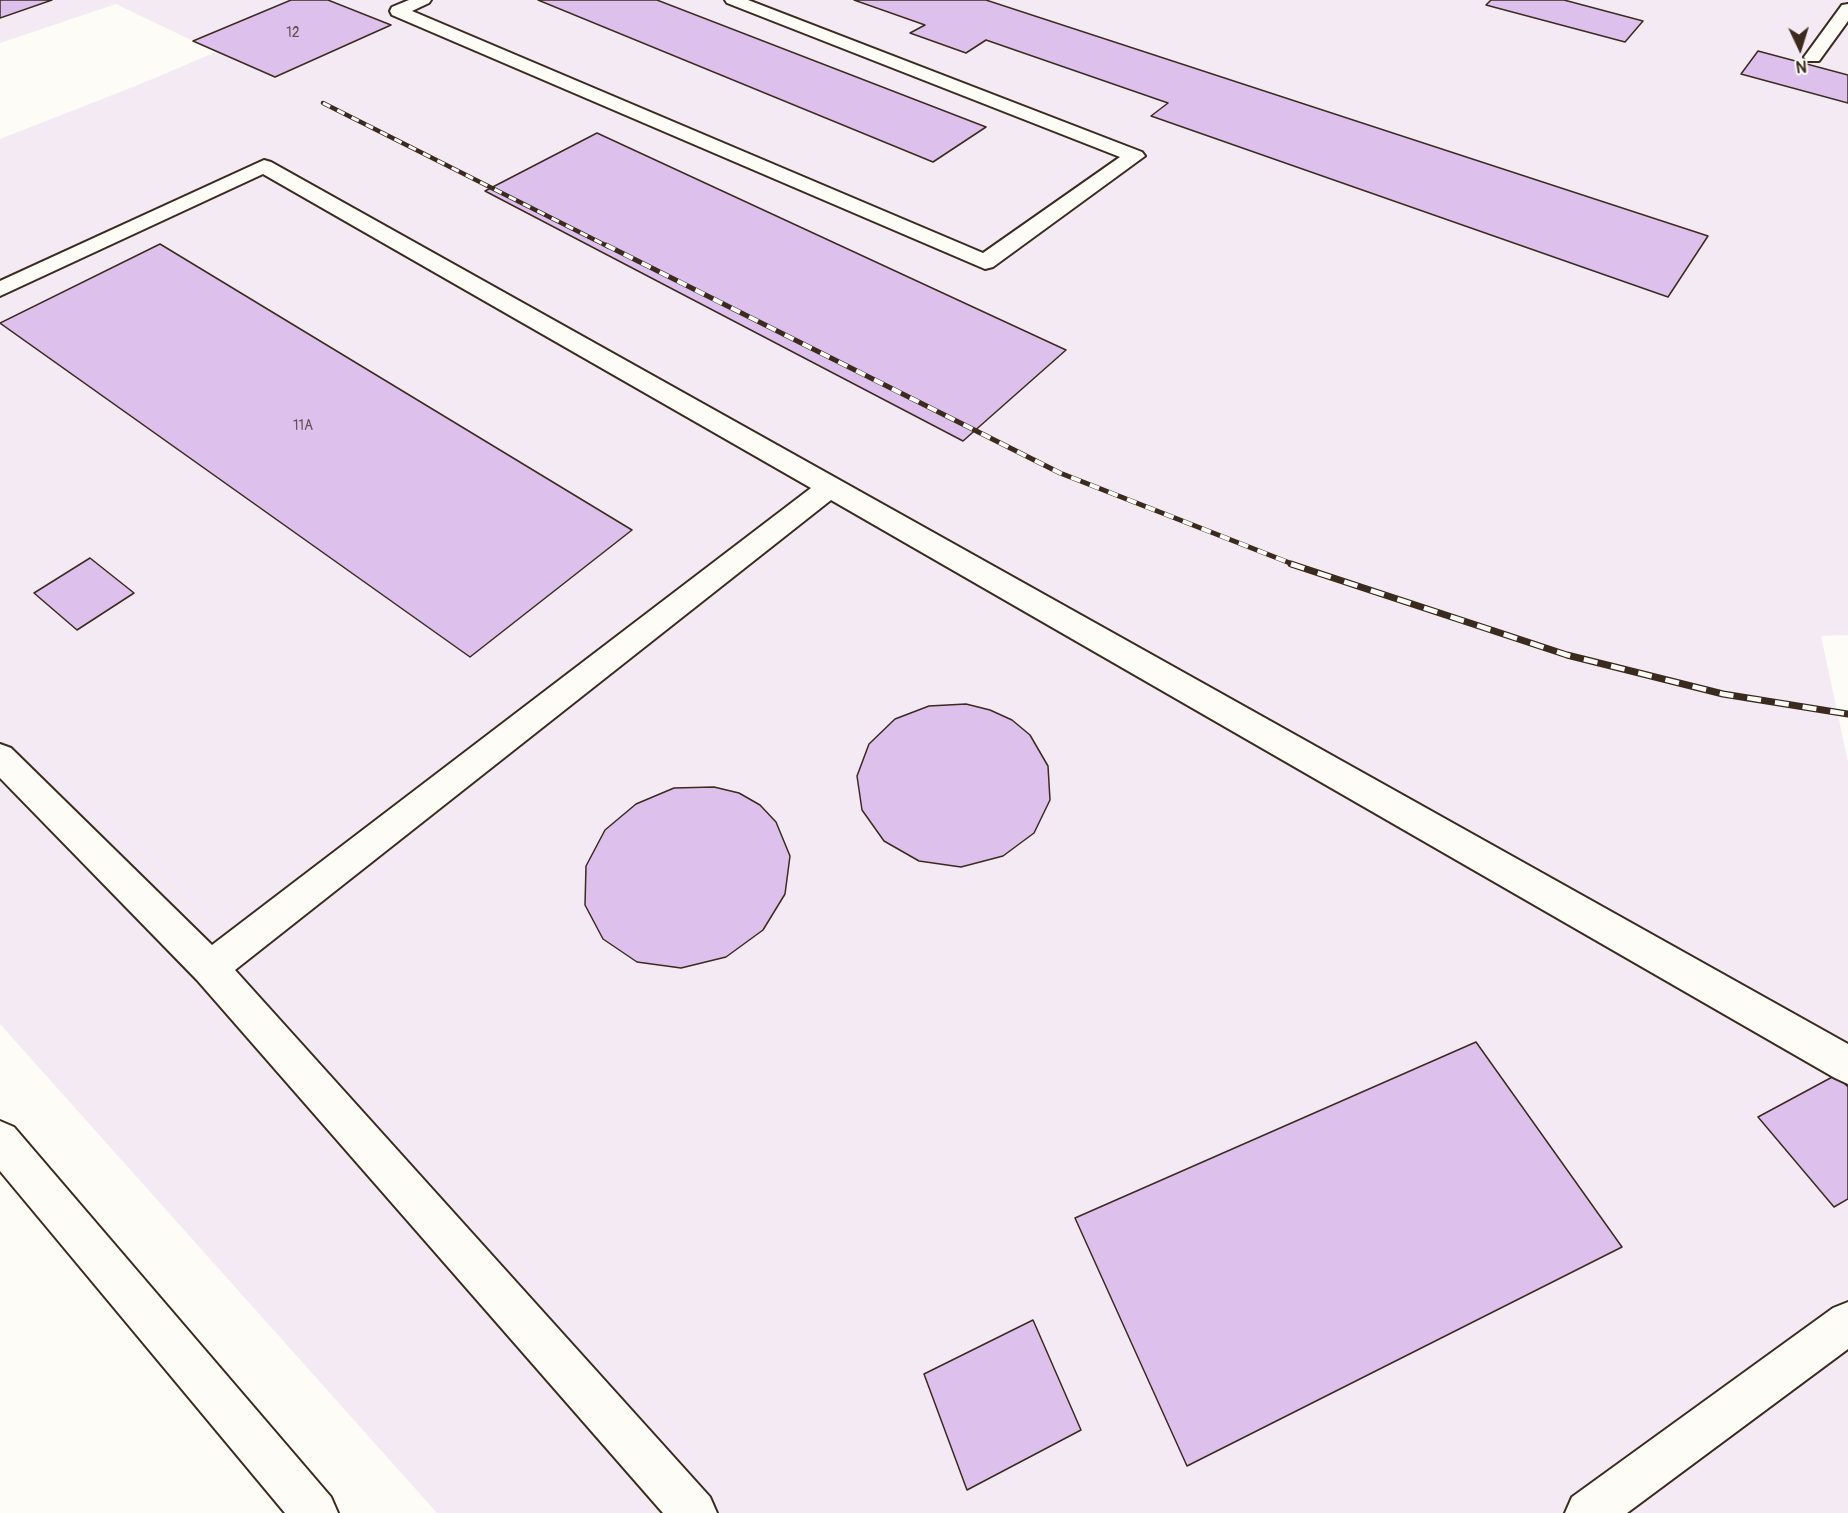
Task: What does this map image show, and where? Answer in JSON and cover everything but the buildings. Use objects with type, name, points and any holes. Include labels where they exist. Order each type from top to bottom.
[{"type":"lane","points":[[423,0],[398,11],[985,262],[1135,156],[733,0]]},
{"type":"lane","points":[[1813,57],[1848,9]]},
{"type":"lane","points":[[0,289],[264,166],[1848,1065]]},
{"type":"lane","points":[[210,968],[830,487]]},
{"type":"lane","points":[[0,757],[210,968],[694,1513]]},
{"type":"lane","points":[[0,1141],[315,1513]]},
{"type":"lane","points":[[1588,1513],[1848,1323]]},
{"type":"shaded area","points":[[0,0],[1848,0],[1848,635],[1821,636],[1848,762],[1848,1513],[437,1513],[0,1024],[0,139],[216,52],[116,4],[0,43]]},
{"type":"railway","points":[[323,103],[609,247]]},
{"type":"railway","points":[[606,245],[1060,473],[1295,565]]},
{"type":"railway","points":[[1291,564],[1567,655],[1723,694],[1848,714]]}]
